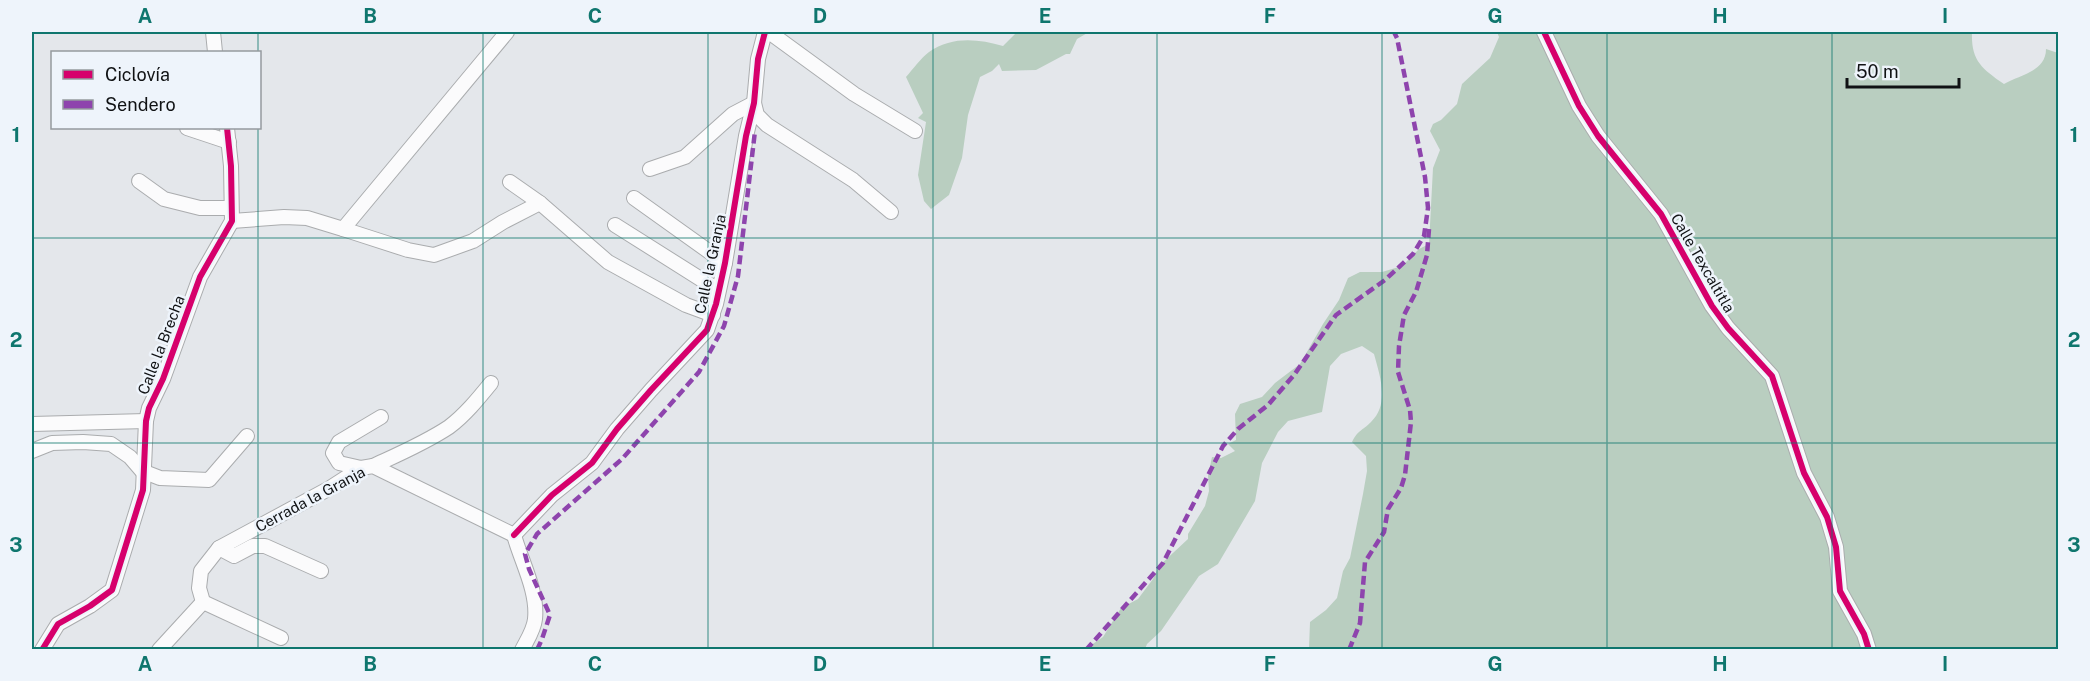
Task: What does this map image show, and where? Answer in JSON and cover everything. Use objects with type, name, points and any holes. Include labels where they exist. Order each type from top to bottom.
[{"type":"street","points":[[213,32],[215,51]]},
{"type":"street","points":[[343,229],[507,32]]},
{"type":"street","points":[[767,32],[854,94],[915,131]]},
{"type":"street","name":"Calle la Granja","points":[[514,535],[552,495],[592,463],[617,429],[707,330],[713,315],[725,264],[753,103],[758,59],[767,32]]},
{"type":"street","name":"Calle Texcaltitla","points":[[1544,32],[1579,106],[1598,136],[1660,214],[1712,306],[1728,328],[1772,376],[1804,472],[1827,517],[1836,547],[1840,591],[1864,634],[1869,650]]},
{"type":"street","points":[[650,169],[685,157],[734,114],[753,103],[757,114],[767,125],[853,180],[891,212]]},
{"type":"street","points":[[190,129],[229,142]]},
{"type":"street","name":"Calle la Brecha","points":[[42,650],[58,624],[90,606],[112,590],[143,490],[142,471],[146,421],[200,277],[232,214],[227,129]]},
{"type":"street","points":[[139,181],[164,199],[232,214],[307,218],[400,248],[434,255],[473,241],[540,203]]},
{"type":"street","points":[[510,182],[540,203],[608,262],[671,298],[713,315]]},
{"type":"street","points":[[634,198],[725,264]]},
{"type":"street","points":[[615,225],[718,290]]},
{"type":"street","points":[[381,417],[339,441],[333,453],[339,463],[367,467],[427,440],[450,426],[473,405],[491,383]]},
{"type":"street","points":[[32,424],[146,421]]},
{"type":"street","points":[[32,452],[52,443],[111,444],[130,457],[142,471],[159,478],[209,480],[248,436]]},
{"type":"street","name":"Cerrada la Granja","points":[[203,602],[199,588],[201,571],[219,548],[367,467],[514,535]]},
{"type":"street","points":[[514,535],[532,588],[536,619],[522,650]]},
{"type":"street","points":[[219,548],[234,556],[253,546],[265,546],[321,571]]},
{"type":"street","points":[[159,650],[203,602],[281,638]]},
{"type":"green space","points":[[1017,32],[1089,32],[1077,39],[1070,54],[1036,70],[1002,71],[999,64],[992,71],[980,77],[968,115],[962,158],[949,195],[931,209],[924,201],[918,175],[926,122],[918,118],[923,113],[906,77],[926,54],[947,43],[965,40],[1003,46]]},
{"type":"green space","points":[[1497,32],[1972,32],[1973,50],[1979,63],[2004,84],[2037,68],[2045,57],[2046,49],[2058,53],[2058,649],[1309,649],[1310,622],[1337,598],[1343,571],[1350,558],[1367,471],[1366,456],[1352,442],[1377,415],[1382,398],[1381,380],[1374,354],[1362,346],[1341,354],[1330,366],[1322,412],[1288,421],[1278,432],[1262,463],[1255,501],[1218,564],[1199,576],[1161,631],[1147,644],[1145,649],[1084,650],[1103,637],[1121,608],[1138,599],[1153,579],[1159,566],[1188,539],[1188,534],[1205,506],[1209,491],[1208,476],[1212,457],[1221,458],[1235,451],[1228,444],[1236,440],[1235,414],[1240,404],[1262,397],[1275,383],[1300,364],[1339,300],[1348,278],[1360,272],[1382,272],[1402,266],[1419,249],[1429,244],[1433,168],[1440,150],[1430,131],[1433,124],[1441,120],[1457,104],[1462,84],[1490,58],[1499,37]]},
{"type":"marked path","points":[[1086,650],[1163,563],[1223,446],[1238,429],[1268,405],[1294,375],[1336,315],[1385,280],[1413,254],[1424,236],[1428,208],[1425,177],[1394,32]]},
{"type":"marked path","points":[[537,650],[550,615],[529,569],[525,554],[537,534],[622,459],[699,372],[724,326],[738,276],[755,131]]},
{"type":"marked path","points":[[1349,650],[1360,623],[1365,562],[1384,532],[1388,509],[1401,488],[1405,475],[1411,422],[1410,410],[1398,372],[1399,346],[1404,315],[1416,292],[1427,255],[1429,229]]},
{"type":"cycle path","points":[[514,535],[552,495],[592,463],[617,429],[707,330],[716,304],[725,263],[746,136],[754,103],[758,59],[765,32]]},
{"type":"cycle path","points":[[1544,32],[1579,106],[1598,136],[1661,214],[1712,306],[1728,328],[1772,376],[1804,473],[1827,517],[1836,547],[1840,591],[1864,634],[1869,650]]},
{"type":"cycle path","points":[[42,650],[58,624],[90,606],[112,590],[143,490],[146,421],[149,408],[163,379],[200,277],[232,221],[231,166],[227,129]]}]
